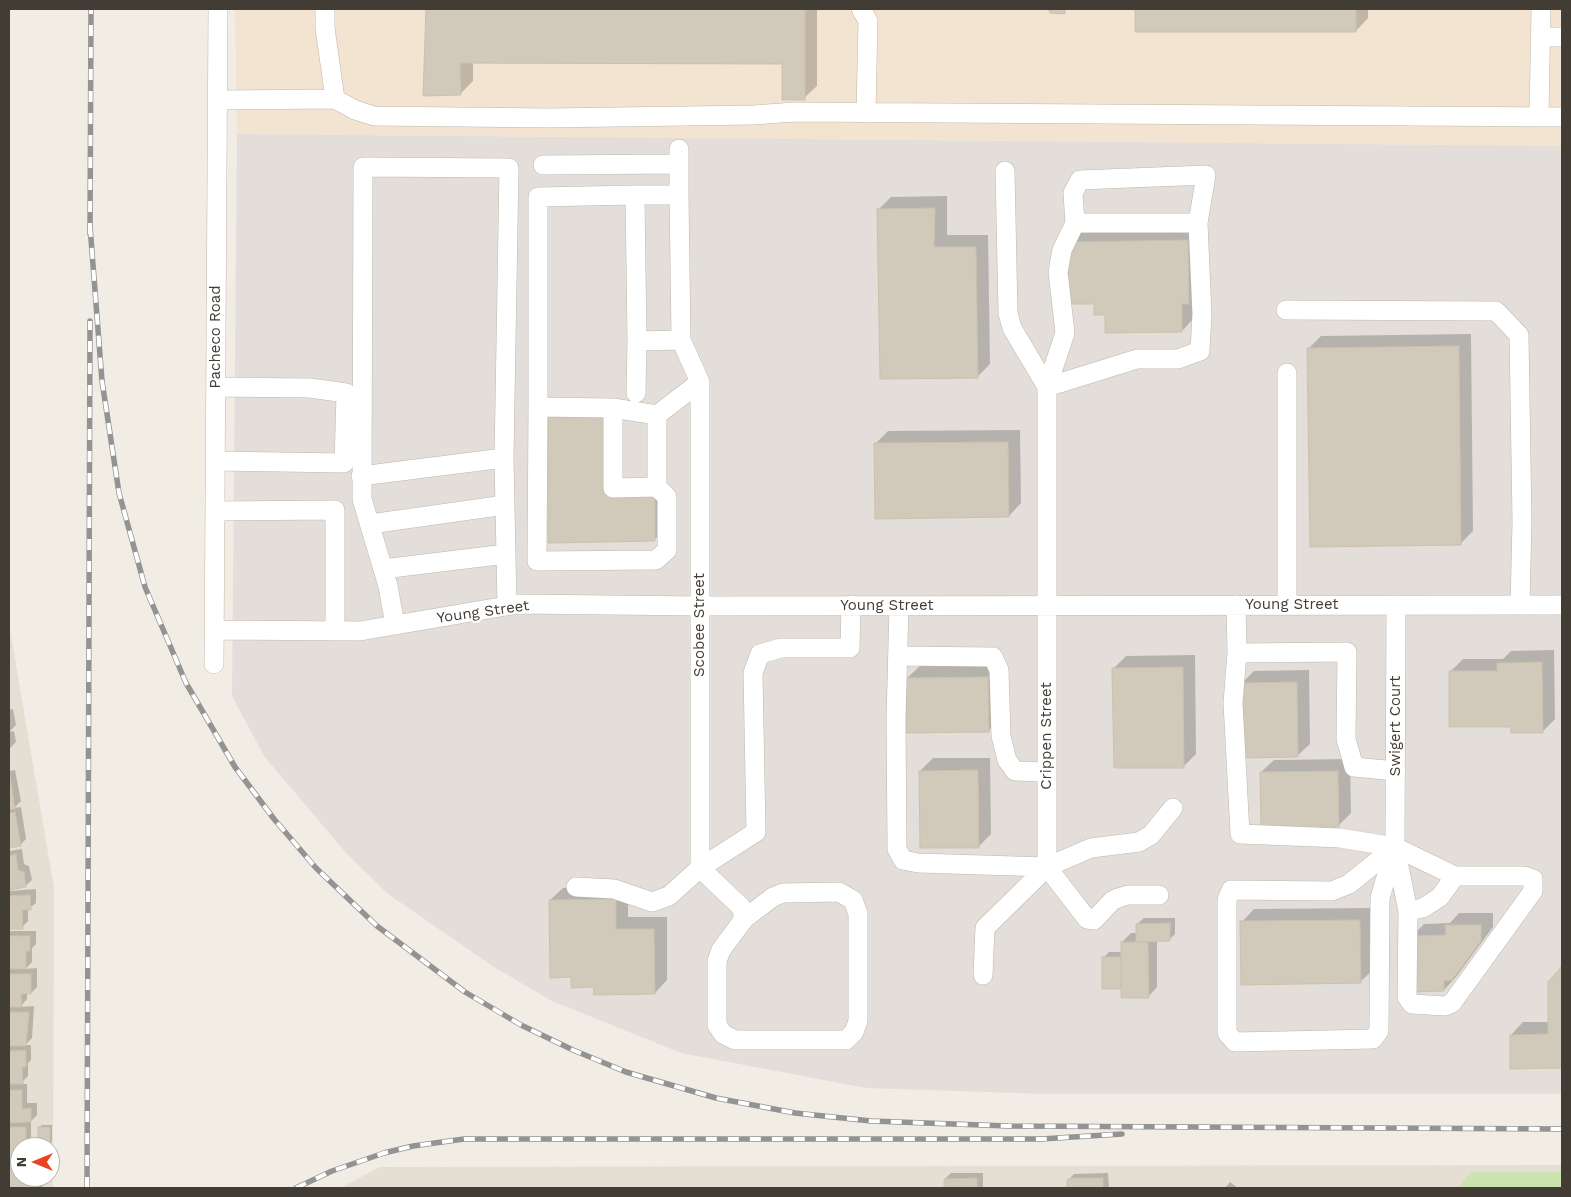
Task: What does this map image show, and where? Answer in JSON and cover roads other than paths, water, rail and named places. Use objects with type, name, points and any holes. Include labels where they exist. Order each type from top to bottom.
[{"type":"street","name":"Pacheco Road","points":[[214,664],[218,9]]},
{"type":"street","points":[[325,9],[325,28],[335,99]]},
{"type":"street","points":[[861,9],[868,20],[866,112]]},
{"type":"street","points":[[1539,117],[1541,9]]},
{"type":"street","points":[[1540,37],[1562,37]]},
{"type":"street","points":[[218,100],[335,99],[355,110],[374,116],[548,118],[866,112],[1562,117]]},
{"type":"street","points":[[538,407],[613,408],[657,415],[700,382],[681,340],[679,156],[543,165]]},
{"type":"street","points":[[395,625],[383,569],[362,499],[363,166],[509,168],[504,458],[507,606]]},
{"type":"street","points":[[1005,171],[1008,313],[1016,335],[1047,387]]},
{"type":"street","points":[[1206,175],[1198,222],[1201,296],[1200,351],[1178,359],[1138,359],[1047,387],[1065,333],[1058,272],[1062,250],[1075,223],[1073,193],[1080,180],[1206,175]]},
{"type":"street","points":[[636,195],[636,393]]},
{"type":"street","points":[[657,415],[657,487],[667,497],[667,550],[656,560],[537,561],[538,197],[679,195]]},
{"type":"street","points":[[1075,223],[1198,222]]},
{"type":"street","points":[[1286,310],[1496,311],[1519,335],[1522,522],[1520,605]]},
{"type":"street","points":[[637,341],[681,340]]},
{"type":"street","points":[[1287,373],[1287,605]]},
{"type":"street","name":"Scobee Street","points":[[700,382],[700,868]]},
{"type":"street","points":[[215,461],[344,463],[346,393],[310,388],[216,387]]},
{"type":"street","name":"Crippen Street","points":[[1047,387],[1047,867]]},
{"type":"street","points":[[613,408],[613,488],[657,487]]},
{"type":"street","points":[[361,476],[504,458]]},
{"type":"street","points":[[370,524],[505,505]]},
{"type":"street","points":[[215,511],[335,510],[335,631]]},
{"type":"street","points":[[383,569],[506,554]]},
{"type":"street","name":"Young Street","points":[[214,630],[360,631],[518,604],[700,606],[1562,605]]},
{"type":"street","points":[[576,887],[614,889],[652,902],[669,896],[700,868],[756,832],[753,673],[760,654],[780,648],[850,648],[851,605]]},
{"type":"street","points":[[1236,605],[1237,653],[1233,703],[1240,834],[1340,838],[1395,847],[1455,876],[1524,876],[1534,879],[1533,892],[1452,1002],[1445,1006],[1412,1004],[1407,997],[1408,911],[1395,847]]},
{"type":"street","name":"Swigert Court","points":[[1395,847],[1396,605]]},
{"type":"street","points":[[899,606],[896,719],[897,849],[903,860],[918,863],[1047,867]]},
{"type":"street","points":[[1237,653],[1347,652],[1346,739],[1354,767],[1396,771]]},
{"type":"street","points":[[898,656],[993,657],[999,670],[1001,736],[1007,760],[1015,771],[1047,772]]},
{"type":"street","points":[[983,975],[985,928],[1047,867],[1091,848],[1139,842],[1151,835],[1173,808]]},
{"type":"street","points":[[1395,847],[1380,898],[1379,1031],[1373,1039],[1235,1042],[1227,1033],[1227,900],[1231,890],[1332,891],[1349,884],[1395,847]]},
{"type":"street","points":[[1047,867],[1087,919],[1094,920],[1112,901],[1118,898],[1128,895],[1159,895]]},
{"type":"street","points":[[700,868],[741,907],[744,919]]},
{"type":"street","points":[[1408,911],[1423,908],[1440,897],[1455,876]]},
{"type":"street","points":[[839,892],[853,900],[858,914],[858,1021],[854,1032],[846,1040],[735,1040],[723,1034],[717,1025],[717,961],[721,950],[744,919],[773,897],[782,893],[839,892]]},
{"type":"railway","points":[[90,234],[91,9]]},
{"type":"railway","points":[[90,226],[102,381],[119,493],[145,587],[186,683],[235,767],[274,819],[316,868],[377,926],[465,992],[521,1025],[573,1050],[626,1072],[716,1098],[795,1113],[871,1121],[1008,1126],[1562,1129]]},
{"type":"railway","points":[[87,1188],[90,321]]},
{"type":"railway","points":[[296,1188],[332,1171],[384,1153],[413,1146],[464,1139],[1041,1139],[1122,1134]]}]
